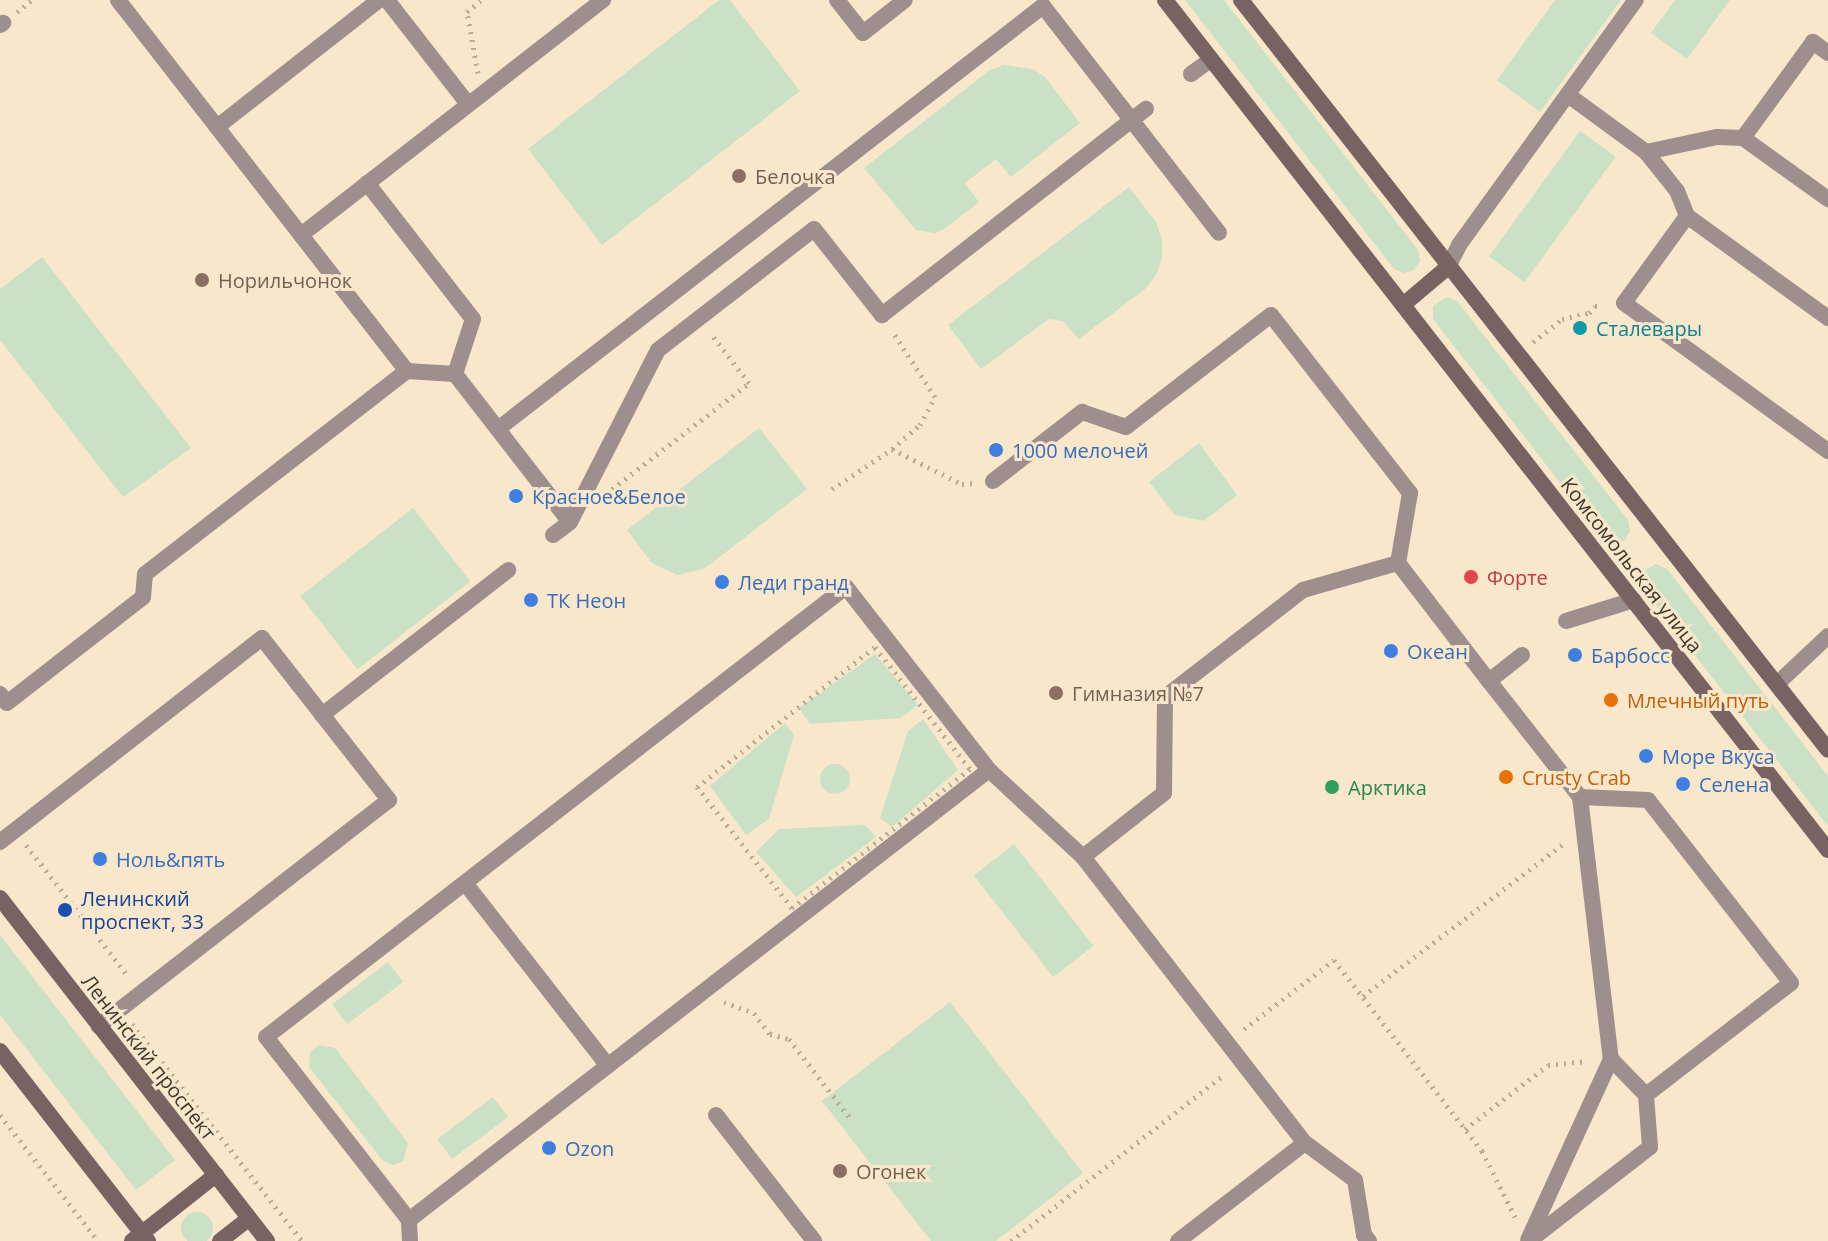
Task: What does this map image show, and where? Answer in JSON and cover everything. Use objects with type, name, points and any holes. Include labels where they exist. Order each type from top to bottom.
[{"type":"street","points":[[118,0],[407,371]]},
{"type":"street","points":[[217,127],[379,0]]},
{"type":"street","points":[[387,0],[468,104]]},
{"type":"street","points":[[301,235],[603,0]]},
{"type":"street","points":[[837,0],[863,33],[905,0]]},
{"type":"street","name":"Комсомольская улица","points":[[1165,0],[1828,850]]},
{"type":"street","name":"Комсомольская улица","points":[[1241,0],[1828,750]]},
{"type":"street","points":[[1403,305],[1448,267],[1459,245],[1636,0]]},
{"type":"street","points":[[498,429],[1043,6],[1219,233]]},
{"type":"street","points":[[1743,138],[1813,42],[1828,53]]},
{"type":"street","points":[[1191,74],[1210,60]]},
{"type":"street","points":[[1568,95],[1646,152],[1677,191],[1687,216],[1828,318]]},
{"type":"street","points":[[553,535],[570,522],[658,350],[814,229],[882,315],[1146,109]]},
{"type":"street","points":[[1646,152],[1717,137],[1743,138],[1828,199]]},
{"type":"street","points":[[367,183],[473,319],[455,374]]},
{"type":"street","points":[[1687,216],[1624,303],[1828,451]]},
{"type":"street","points":[[993,481],[1082,412],[1126,427],[1271,315],[1410,493],[1398,563],[1580,797],[1611,1059],[1526,1237]]},
{"type":"street","points":[[0,694],[7,703],[143,597],[145,574],[407,371],[455,374],[570,522]]},
{"type":"street","points":[[1083,857],[1164,793],[1165,697],[1303,590],[1398,563]]},
{"type":"street","points":[[322,715],[508,570]]},
{"type":"street","points":[[410,1241],[409,1220],[266,1037],[846,587],[989,770],[1083,857],[1305,1143],[1355,1180],[1364,1235],[1369,1241]]},
{"type":"street","points":[[1566,621],[1634,600]]},
{"type":"street","points":[[1777,684],[1828,636]]},
{"type":"street","points":[[0,842],[262,638],[389,800],[99,1026]]},
{"type":"street","points":[[1489,681],[1522,655]]},
{"type":"street","points":[[409,1220],[989,770]]},
{"type":"street","points":[[1580,797],[1648,800],[1791,983],[1646,1095]]},
{"type":"street","points":[[465,883],[607,1065]]},
{"type":"street","name":"Ленинский проспект","points":[[0,898],[267,1241]]},
{"type":"street","points":[[0,1051],[141,1238],[216,1175]]},
{"type":"street","points":[[1526,1237],[1650,1147],[1646,1095],[1611,1059]]},
{"type":"street","points":[[716,1115],[814,1241]]},
{"type":"street","points":[[1178,1241],[1305,1143]]},
{"type":"street","points":[[220,1241],[249,1218]]},
{"type":"path","points":[[481,0],[467,12],[482,94]]},
{"type":"path","points":[[1529,345],[1562,319],[1589,313],[1595,306]]},
{"type":"path","points":[[832,489],[892,449],[920,425],[935,397],[882,315]]},
{"type":"path","points":[[606,494],[749,383],[699,318]]},
{"type":"path","points":[[892,449],[962,484],[993,481]]},
{"type":"path","points":[[875,647],[970,769],[792,908],[697,787],[875,647]]},
{"type":"path","points":[[1363,996],[1584,828]]},
{"type":"path","points":[[15,830],[141,993]]},
{"type":"path","points":[[1227,1042],[1334,960],[1482,1151],[1526,1237]]},
{"type":"path","points":[[701,993],[754,1013],[770,1034],[789,1039],[850,1118]]},
{"type":"path","points":[[121,1009],[302,1241]]},
{"type":"path","points":[[1465,1129],[1548,1065],[1611,1059]]},
{"type":"path","points":[[1011,1241],[1242,1061]]},
{"type":"path","points":[[0,1115],[98,1241]]},
{"type":"green space","points":[[719,0],[730,0],[800,91],[602,245],[528,149]]},
{"type":"green space","points":[[1185,0],[1224,0],[1418,250],[1420,261],[1414,270],[1404,273],[1394,269]]},
{"type":"green space","points":[[1555,0],[1621,0],[1540,112],[1497,80]]},
{"type":"green space","points":[[1675,0],[1730,0],[1687,59],[1651,33]]},
{"type":"green space","points":[[1004,65],[1033,69],[1045,77],[1080,123],[1011,177],[996,159],[965,183],[979,202],[935,233],[916,230],[864,168],[990,70]]},
{"type":"green space","points":[[1580,131],[1616,157],[1524,282],[1489,256]]},
{"type":"green space","points":[[1129,187],[1156,222],[1162,240],[1162,258],[1156,275],[1145,289],[1079,339],[1063,321],[1049,319],[981,369],[948,325]]},
{"type":"green space","points":[[42,257],[191,448],[123,497],[0,340],[0,289]]},
{"type":"green space","points":[[1447,297],[1457,301],[1628,520],[1630,531],[1624,541],[1613,544],[1603,538],[1433,319],[1433,306]]},
{"type":"green space","points":[[759,428],[807,489],[704,569],[677,575],[652,563],[627,530]]},
{"type":"green space","points":[[1199,443],[1237,495],[1204,521],[1175,515],[1149,482]]},
{"type":"green space","points":[[413,508],[470,581],[358,669],[300,596]]},
{"type":"green space","points":[[1656,564],[1667,569],[1828,776],[1828,826],[1642,587],[1642,572]]},
{"type":"green space","points":[[875,654],[918,705],[901,718],[810,724],[799,708]]},
{"type":"green space","points":[[923,719],[958,770],[892,827],[880,818],[908,731]]},
{"type":"green space","points":[[785,723],[794,735],[769,819],[746,835],[710,786]]},
{"type":"green space","points":[[835,764],[846,768],[850,779],[846,790],[835,794],[824,790],[820,779],[824,768]]},
{"type":"green space","points":[[865,825],[876,837],[796,897],[756,852],[779,829]]},
{"type":"green space","points":[[1014,844],[1093,946],[1053,977],[974,875]]},
{"type":"green space","points":[[0,935],[175,1160],[136,1190],[0,1015]]},
{"type":"green space","points":[[388,962],[403,982],[347,1024],[332,1004]]},
{"type":"green space","points":[[950,1002],[1083,1173],[996,1241],[931,1241],[822,1101]]},
{"type":"green space","points":[[319,1045],[335,1048],[408,1143],[403,1161],[393,1165],[383,1161],[309,1067],[310,1052]]},
{"type":"green space","points":[[493,1097],[508,1117],[452,1159],[437,1139]]},
{"type":"green space","points":[[197,1212],[208,1217],[213,1228],[208,1239],[197,1244],[186,1239],[181,1228],[186,1217]]},
{"type":"place","name":"Белочка","points":[[739,176]]},
{"type":"place","name":"Норильчонок","points":[[202,280]]},
{"type":"place","name":"Сталевары","points":[[1580,328]]},
{"type":"place","name":"1000 мелочей","points":[[996,450]]},
{"type":"place","name":"Красное&Белое","points":[[516,496]]},
{"type":"place","name":"Форте","points":[[1471,577]]},
{"type":"place","name":"Леди гранд","points":[[722,582]]},
{"type":"place","name":"ТК Неон","points":[[531,600]]},
{"type":"place","name":"Океан","points":[[1391,651]]},
{"type":"place","name":"Барбосс","points":[[1575,655]]},
{"type":"place","name":"Гимназия №7","points":[[1056,693]]},
{"type":"place","name":"Млечный путь","points":[[1611,700]]},
{"type":"place","name":"Море Вкуса","points":[[1646,756]]},
{"type":"place","name":"Crusty Crab","points":[[1506,777]]},
{"type":"place","name":"Селена","points":[[1683,784]]},
{"type":"place","name":"Арктика","points":[[1332,787]]},
{"type":"place","name":"Ноль&пять","points":[[100,859]]},
{"type":"place","name":"Ленинский проспект, 33","points":[[65,910]]},
{"type":"place","name":"Ozon","points":[[549,1148]]},
{"type":"place","name":"Огонек","points":[[840,1171]]}]
